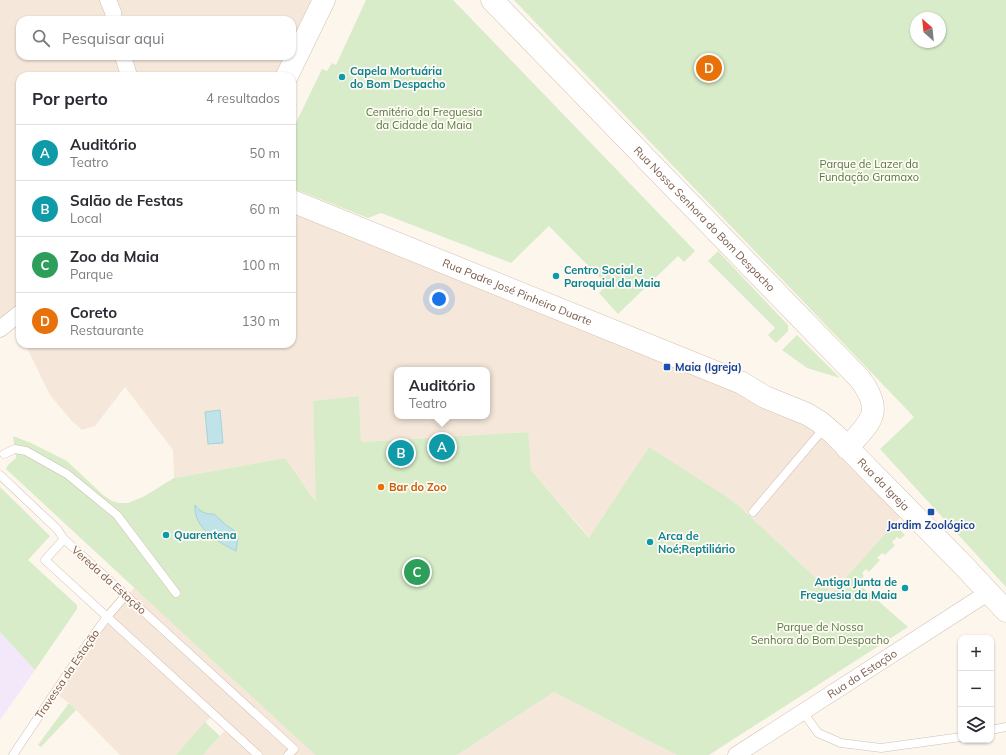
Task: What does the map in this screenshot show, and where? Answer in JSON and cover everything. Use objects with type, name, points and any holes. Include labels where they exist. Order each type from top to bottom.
[{"type":"main road","points":[[296,58],[324,0]]},
{"type":"main road","name":"Rua Nossa Senhora do Bom Despacho","points":[[492,0],[860,380],[870,394],[874,409],[873,415],[870,421],[847,448]]},
{"type":"main road","points":[[289,72],[295,60]]},
{"type":"main road","name":"Rua Padre José Pinheiro Duarte","points":[[296,203],[742,383]]},
{"type":"main road","name":"Rua da Igreja","points":[[742,383],[766,396],[807,414],[825,426],[958,559],[1006,611]]},
{"type":"street","points":[[108,0],[114,16]]},
{"type":"street","points":[[123,60],[128,72]]},
{"type":"street","points":[[0,329],[16,316]]},
{"type":"street","name":"Rua da Estação","points":[[736,755],[989,592]]},
{"type":"lane","points":[[753,512],[825,426]]},
{"type":"lane","points":[[4,454],[15,449],[26,451],[67,474],[117,515],[176,593]]},
{"type":"lane","points":[[0,475],[57,529],[64,539]]},
{"type":"lane","name":"Vereda da Estação","points":[[258,755],[45,560],[64,539],[294,749],[288,755]]},
{"type":"lane","name":"Travessa da Estação","points":[[13,755],[107,616],[126,595]]},
{"type":"lane","points":[[803,712],[818,733],[841,743],[881,748],[958,737]]},
{"type":"lane","points":[[994,729],[1006,727]]},
{"type":"shaded area","points":[[0,0],[104,0],[109,16],[16,16],[16,60],[116,60],[121,72],[16,72],[16,310],[0,322]]},
{"type":"shaded area","points":[[109,0],[322,0],[296,53],[296,16],[115,16]]},
{"type":"shaded area","points":[[125,60],[293,60],[287,72],[130,72]]},
{"type":"shaded area","points":[[296,206],[793,410],[907,510],[832,593],[738,505],[649,447],[590,538],[531,470],[527,432],[361,442],[359,396],[313,401],[317,503],[285,458],[174,478],[173,450],[125,387],[95,426],[82,430],[71,420],[50,395],[27,348],[296,348]]},
{"type":"shaded area","points":[[135,587],[315,755],[203,755],[229,726],[214,713],[176,755],[120,755],[69,703],[56,694],[107,620]]},
{"type":"shaded area","points":[[0,632],[35,670],[0,720]]},
{"type":"shaded area","points":[[554,692],[649,741],[677,755],[457,755]]},
{"type":"green space","name":"Cemitério da Freguesia da Cidade da Maia","points":[[366,0],[453,0],[695,251],[684,262],[678,256],[618,314],[599,293],[607,285],[549,226],[511,263],[381,213],[368,218],[296,190],[296,123],[322,69],[327,71],[332,63],[336,65]]},
{"type":"green space","name":"Parque de Lazer da Fundação Gramaxo","points":[[514,0],[1006,0],[1006,587],[880,449],[914,417]]},
{"type":"green space","points":[[718,251],[788,325],[788,331],[776,343],[768,335],[775,328],[708,261]]},
{"type":"green space","points":[[797,335],[840,378],[807,368],[782,350]]},
{"type":"green space","name":"Parque de Nossa Senhora do Bom Despacho","points":[[359,396],[361,442],[528,432],[531,470],[589,538],[649,447],[738,505],[832,593],[894,524],[905,535],[900,539],[897,537],[892,542],[895,545],[885,555],[882,553],[877,558],[880,560],[869,572],[866,569],[862,573],[864,576],[858,583],[908,627],[709,755],[677,755],[554,692],[457,755],[315,755],[6,469],[8,465],[16,458],[13,436],[67,461],[103,495],[112,501],[128,503],[143,497],[174,478],[285,458],[316,502],[313,401]]},
{"type":"green space","points":[[0,487],[50,536],[28,560],[77,605],[77,609],[35,670],[0,632]]},
{"type":"green space","points":[[69,703],[76,710],[41,747],[38,745]]},
{"type":"green space","points":[[205,722],[220,736],[203,755],[176,755]]},
{"type":"water","points":[[220,410],[223,443],[208,444],[205,412]]},
{"type":"water","points":[[195,505],[203,512],[214,514],[235,531],[238,538],[236,551],[215,539],[202,527],[195,513]]},
{"type":"place","name":"Coreto","points":[[709,68]]},
{"type":"place","name":"Capela Mortuária do Bom Despacho","points":[[342,77]]},
{"type":"place","name":"Centro Social e Paroquial da Maia","points":[[556,276]]},
{"type":"place","name":"Maia (Igreja)","points":[[667,367]]},
{"type":"place","name":"Auditório","points":[[442,447]]},
{"type":"place","name":"Salão de Festas","points":[[401,453]]},
{"type":"place","name":"Bar do Zoo","points":[[381,487]]},
{"type":"place","name":"Jardim Zoológico","points":[[931,512]]},
{"type":"place","name":"Quarentena","points":[[166,535]]},
{"type":"place","name":"Arca de Noé;Reptiliário","points":[[650,542]]},
{"type":"place","name":"Zoo da Maia","points":[[417,572]]},
{"type":"place","name":"Antiga Junta de Freguesia da Maia","points":[[905,588]]}]
